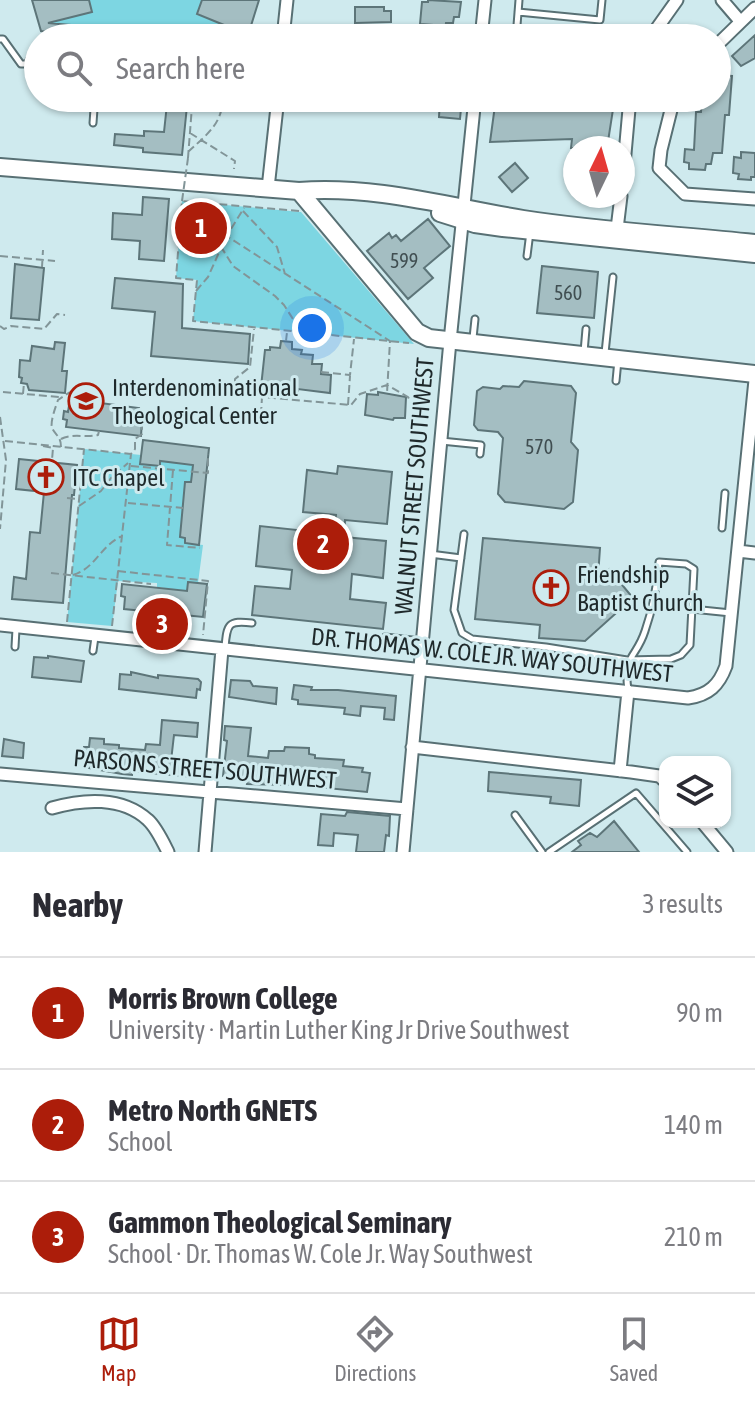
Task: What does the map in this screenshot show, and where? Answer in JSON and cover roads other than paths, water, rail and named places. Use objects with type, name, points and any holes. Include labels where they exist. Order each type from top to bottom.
[{"type":"main road","points":[[0,167],[299,191],[315,197],[406,205],[755,254]]},
{"type":"main road","points":[[299,191],[417,332],[429,338],[755,374]]},
{"type":"main road","points":[[463,214],[530,231],[755,243]]},
{"type":"street","points":[[284,24],[287,0]]},
{"type":"street","points":[[482,24],[485,0]]},
{"type":"street","points":[[660,24],[677,0]]},
{"type":"street","points":[[722,0],[740,21]]},
{"type":"street","points":[[731,30],[755,8]]},
{"type":"street","points":[[268,188],[277,112]]},
{"type":"street","name":"WALNUT STREET SOUTHWEST","points":[[403,852],[474,112]]},
{"type":"street","points":[[627,136],[629,112]]},
{"type":"street","points":[[670,112],[659,168],[685,194],[755,199]]},
{"type":"street","points":[[616,236],[620,208]]},
{"type":"street","name":"DR. THOMAS W. COLE JR. WAY SOUTHWEST","points":[[0,625],[688,698],[701,696],[713,689],[726,666],[755,380]]},
{"type":"street","points":[[738,551],[755,553]]},
{"type":"street","points":[[205,852],[223,649]]},
{"type":"street","points":[[620,771],[628,691]]},
{"type":"street","points":[[412,747],[659,776]]},
{"type":"street","name":"PARSONS STREET SOUTHWEST","points":[[0,774],[407,809]]},
{"type":"street","points":[[52,808],[79,800],[118,804],[148,820],[168,852]]},
{"type":"street","points":[[707,828],[727,852]]},
{"type":"lane","points":[[517,24],[519,0]]},
{"type":"lane","points":[[518,12],[600,20],[602,0]]},
{"type":"lane","points":[[0,39],[18,62],[24,64]]},
{"type":"lane","points":[[93,123],[94,112]]},
{"type":"lane","points":[[527,256],[530,231]]},
{"type":"lane","points":[[613,277],[611,358],[616,381]]},
{"type":"lane","points":[[473,343],[475,319]]},
{"type":"lane","points":[[584,355],[586,329]]},
{"type":"lane","points":[[440,441],[481,445],[480,454]]},
{"type":"lane","points":[[722,528],[725,493]]},
{"type":"lane","points":[[464,534],[454,610],[462,633],[472,639],[627,660],[671,659],[681,655],[690,645],[694,569],[686,564],[659,562],[656,595],[644,636],[627,660],[625,673],[628,691]]},
{"type":"lane","points":[[430,554],[461,558]]},
{"type":"lane","points":[[692,609],[731,613]]},
{"type":"lane","points":[[223,649],[231,624],[238,621],[252,623]]},
{"type":"lane","points":[[15,647],[16,628]]},
{"type":"lane","points":[[93,651],[95,636]]},
{"type":"lane","points":[[385,637],[422,641]]},
{"type":"lane","points":[[549,852],[636,793],[687,852]]},
{"type":"lane","points":[[515,815],[542,852]]},
{"type":"place","name":"Morris Brown College","points":[[201,228]]},
{"type":"place","name":"Interdenominational Theological Center","points":[[86,401]]},
{"type":"place","name":"ITC Chapel","points":[[46,477]]},
{"type":"place","name":"Metro North GNETS","points":[[323,544]]},
{"type":"place","name":"Friendship Baptist Church","points":[[551,588]]},
{"type":"place","name":"Gammon Theological Seminary","points":[[162,624]]}]
